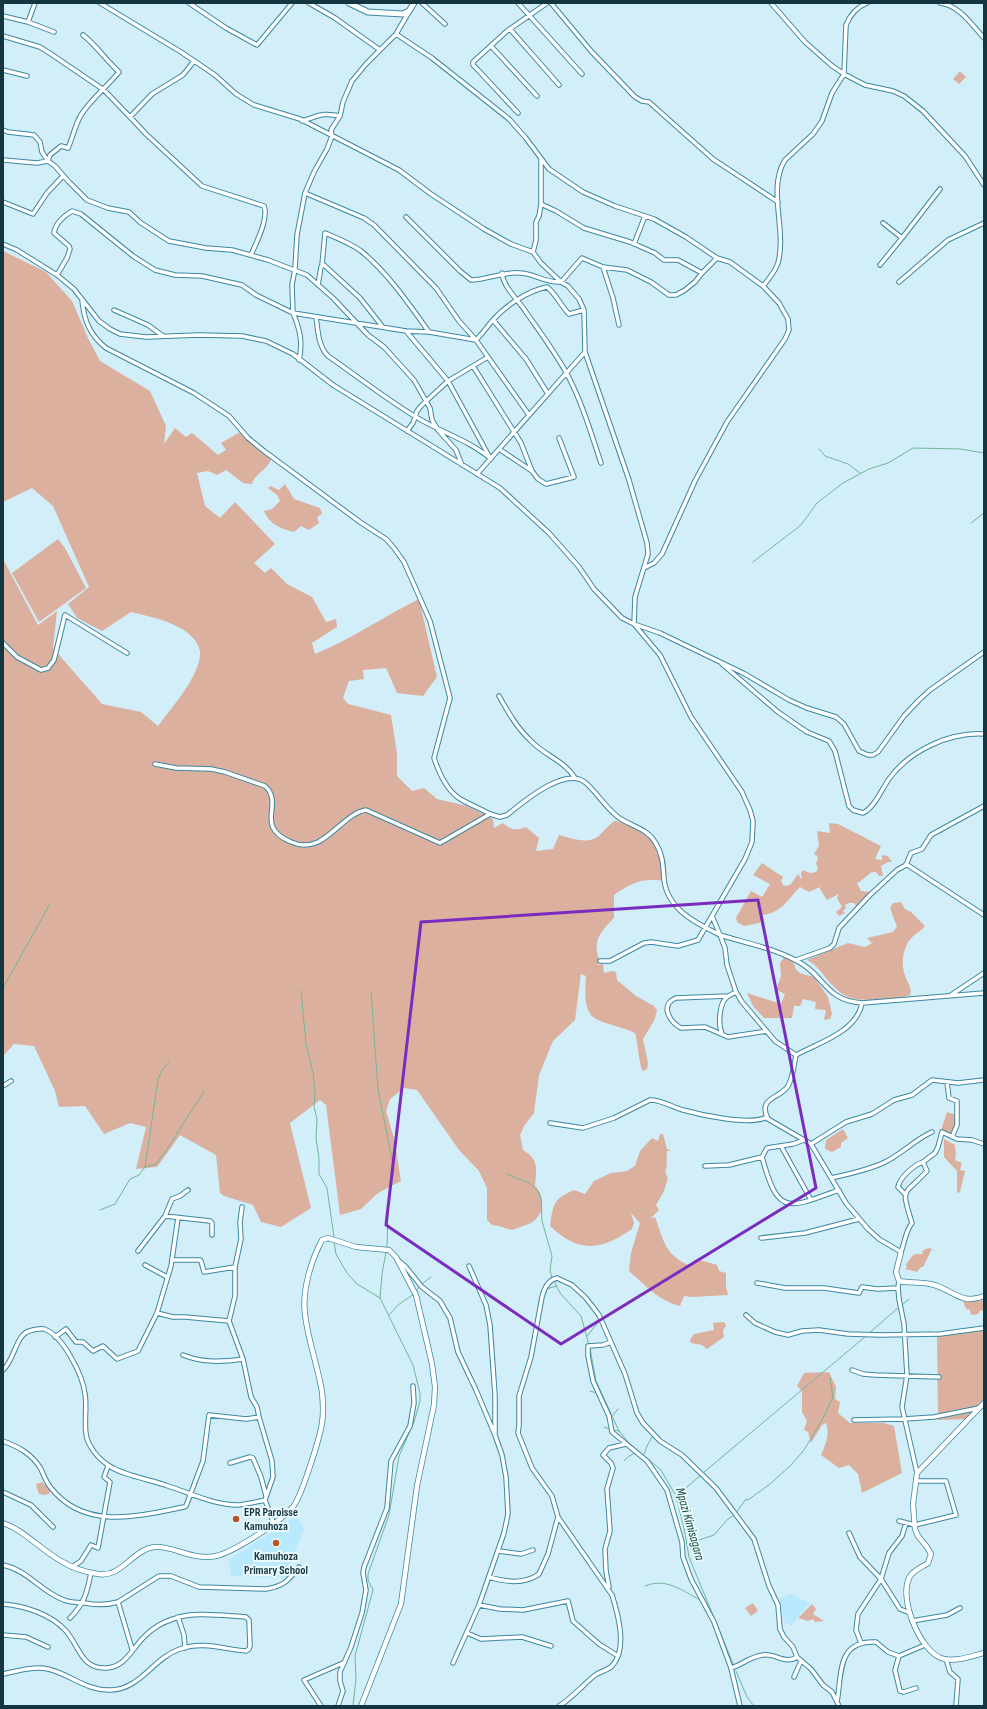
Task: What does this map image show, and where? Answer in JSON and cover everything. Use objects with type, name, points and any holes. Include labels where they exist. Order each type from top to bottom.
[{"type":"main road","points":[[349,3],[368,12],[403,14],[409,11],[414,3]]},
{"type":"street","points":[[28,22],[35,3]]},
{"type":"street","points":[[100,3],[194,61],[236,94],[254,105],[302,121],[399,170],[431,194],[484,229],[511,244],[533,252],[541,263],[561,282],[568,286],[579,299],[584,310],[585,352],[629,480],[648,554],[636,597],[634,624],[660,655],[691,717],[742,792],[754,821],[752,842],[745,860],[698,940],[683,945],[670,946],[652,942],[644,943],[610,960],[600,962]]},
{"type":"street","points":[[189,3],[226,28],[257,46],[292,3]]},
{"type":"street","points":[[309,3],[335,18],[380,50]]},
{"type":"street","points":[[422,3],[445,24]]},
{"type":"street","points":[[518,3],[582,74]]},
{"type":"street","points":[[518,113],[473,65],[475,60],[510,29],[547,3]]},
{"type":"street","points":[[551,3],[591,51],[635,97],[642,101],[649,102],[713,159],[778,202]]},
{"type":"street","points":[[771,3],[805,42],[831,65],[844,74],[866,85],[893,91],[923,111],[965,156],[984,185]]},
{"type":"street","points":[[763,286],[772,276],[778,263],[781,234],[778,202],[778,176],[782,164],[813,134],[822,121],[832,93],[844,74],[846,25],[851,14],[867,3]]},
{"type":"street","points":[[940,3],[951,5],[984,38]]},
{"type":"street","points":[[299,360],[301,351],[300,330],[293,313],[292,285],[295,269],[296,235],[305,193],[314,172],[327,149],[332,136],[331,130],[340,116],[343,102],[352,81],[357,73],[396,34],[409,11]]},
{"type":"street","points":[[3,16],[28,22],[54,32]]},
{"type":"street","points":[[510,29],[559,85]]},
{"type":"street","points":[[396,34],[432,58],[509,119],[549,169],[583,192],[615,206],[645,216],[686,237],[717,258],[730,262],[763,286],[779,303],[788,320],[789,330],[787,336],[727,422],[700,470],[659,559],[644,568]]},
{"type":"street","points":[[48,161],[50,155],[61,146],[68,148],[73,130],[81,116],[93,99],[104,90],[119,72],[105,59],[91,41],[83,35]]},
{"type":"street","points":[[3,36],[40,47],[104,90],[146,134],[202,186],[264,206],[266,211],[264,220],[251,255]]},
{"type":"street","points":[[491,46],[537,96]]},
{"type":"street","points":[[130,117],[152,94],[183,75],[194,61]]},
{"type":"street","points":[[3,70],[27,76]]},
{"type":"street","points":[[302,121],[319,114],[340,116]]},
{"type":"street","points":[[3,130],[34,135],[40,142],[42,152],[48,161],[55,166],[87,200],[108,208],[129,212],[141,224],[169,241],[206,248],[232,250],[295,269],[307,275],[357,322],[368,335],[384,347],[408,374],[420,390],[430,408],[432,420],[438,430],[456,450],[463,466]]},
{"type":"street","points":[[533,252],[536,240],[536,222],[539,216],[541,204],[541,158]]},
{"type":"street","points":[[3,160],[37,163],[48,161]]},
{"type":"street","points":[[3,202],[33,214],[47,193],[63,176]]},
{"type":"street","points":[[880,265],[940,189]]},
{"type":"street","points":[[305,193],[364,218],[374,225],[436,288],[459,321],[476,340],[529,415]]},
{"type":"street","points":[[541,204],[584,228],[634,244],[655,253],[664,260],[678,260],[702,273]]},
{"type":"street","points":[[56,275],[67,258],[70,249],[69,246],[54,233],[54,228],[63,217],[72,211],[81,214],[133,256],[155,270],[175,275],[202,276],[242,285],[261,298],[293,313],[406,331],[429,332],[476,340]]},
{"type":"street","points":[[634,244],[645,216]]},
{"type":"street","points":[[406,217],[471,280],[477,280],[502,273],[522,273],[550,282],[561,282],[582,258],[603,267],[627,270],[651,282],[669,295],[676,295],[695,282],[717,258]]},
{"type":"street","points":[[883,223],[902,238]]},
{"type":"street","points":[[899,282],[948,240],[984,223]]},
{"type":"street","points":[[318,284],[322,265],[325,233],[346,242],[361,252],[400,292],[429,332]]},
{"type":"street","points":[[3,244],[17,250],[56,275],[74,289],[99,321],[115,332],[134,336],[164,337],[199,335],[242,336],[266,341],[287,351],[333,385],[500,488],[549,533],[578,567],[594,589],[622,618],[660,633],[746,674],[807,708],[840,720],[844,724],[859,751],[868,755],[873,755],[878,752],[904,716],[930,690],[984,652]]},
{"type":"street","points":[[322,265],[329,268],[360,298],[382,327]]},
{"type":"street","points":[[603,267],[613,298],[619,325]]},
{"type":"street","points":[[502,273],[502,277],[508,287],[518,299],[566,373],[579,399],[601,463]]},
{"type":"street","points":[[476,340],[505,308],[518,299],[540,288],[547,287],[552,291],[562,308],[569,314],[584,310]]},
{"type":"street","points":[[82,300],[83,315],[86,324],[96,340],[106,348],[194,393],[229,416],[248,438],[337,505],[386,539],[394,548],[404,562],[430,621],[450,698],[434,758],[445,783],[456,796],[490,814],[503,817],[550,785],[560,780],[575,778],[585,782],[616,815],[642,829],[654,840],[663,859],[665,882],[668,894],[686,918],[720,935],[778,952],[796,960],[807,966],[826,988],[836,996],[846,1000],[862,1003],[984,993]]},
{"type":"street","points":[[114,310],[148,325],[164,337]]},
{"type":"street","points":[[316,317],[320,343],[323,351],[415,417],[438,430],[479,449],[491,459]]},
{"type":"street","points":[[493,320],[526,359],[548,394]]},
{"type":"street","points":[[406,331],[448,381],[491,459]]},
{"type":"street","points":[[477,474],[585,352]]},
{"type":"street","points":[[406,431],[413,423],[418,411],[426,401],[448,381],[488,357]]},
{"type":"street","points":[[472,366],[521,443],[532,471],[538,479],[546,484],[574,477],[559,438]]},
{"type":"street","points":[[499,449],[532,471]]},
{"type":"street","points":[[3,643],[17,657],[41,670],[48,668],[54,660],[65,614],[127,653]]},
{"type":"street","points":[[720,662],[727,670],[778,712],[807,732],[823,738],[832,744],[849,806],[858,812],[863,813],[871,808],[894,773],[923,749],[962,735],[984,734]]},
{"type":"street","points":[[499,696],[512,719],[531,742],[568,768],[575,778]]},
{"type":"street","points":[[155,764],[176,768],[211,769],[225,772],[265,786],[270,790],[272,798],[271,823],[274,830],[279,836],[296,844],[311,844],[320,841],[360,811],[370,812],[440,843],[490,814]]},
{"type":"street","points":[[796,960],[830,948],[834,944],[839,928],[870,895],[897,870],[906,864],[911,853],[922,849],[932,835],[984,806]]},
{"type":"street","points":[[906,864],[984,915]]},
{"type":"street","points":[[712,916],[725,948],[727,965],[736,992],[747,1010],[780,1046],[796,1055]]},
{"type":"street","points":[[950,996],[984,973]]},
{"type":"street","points":[[722,1034],[719,1019],[722,1003],[728,996],[736,992]]},
{"type":"street","points":[[728,996],[676,998],[671,1000],[667,1006],[666,1012],[670,1019],[681,1028],[705,1027],[728,1038],[767,1031]]},
{"type":"street","points":[[796,1055],[838,1034],[860,1012],[862,1003]]},
{"type":"street","points":[[796,1055],[794,1069],[787,1087],[768,1100],[766,1105],[767,1117],[770,1122],[811,1144],[846,1203],[859,1219],[879,1239],[901,1252]]},
{"type":"street","points":[[811,1144],[846,1122],[872,1114],[894,1100],[912,1095],[932,1080],[968,1083],[984,1080]]},
{"type":"street","points":[[3,1086],[11,1081]]},
{"type":"street","points":[[948,1082],[949,1098],[957,1101],[957,1125],[952,1137]]},
{"type":"street","points":[[550,1123],[583,1128],[614,1118],[650,1100],[657,1100],[682,1110],[725,1119],[761,1119],[767,1117]]},
{"type":"street","points":[[831,1178],[884,1162],[901,1152],[916,1140],[932,1132]]},
{"type":"street","points":[[984,1144],[952,1137],[942,1132],[935,1153],[924,1162],[917,1164],[900,1181],[898,1187],[905,1194],[912,1223],[906,1233],[906,1242],[901,1252],[896,1272],[899,1281],[899,1299],[903,1317],[907,1375],[902,1407],[917,1473],[914,1504],[915,1525],[918,1536],[931,1554],[928,1563],[910,1576],[906,1586],[910,1613],[912,1621],[925,1645],[935,1655],[946,1659],[956,1659],[984,1653]]},
{"type":"street","points":[[804,1140],[793,1144],[767,1148],[762,1157],[772,1191],[785,1203],[797,1204],[839,1190]]},
{"type":"street","points":[[781,1146],[811,1200]]},
{"type":"street","points":[[705,1166],[729,1165],[762,1157]]},
{"type":"street","points":[[905,1194],[906,1190],[927,1170],[924,1162]]},
{"type":"street","points":[[138,1251],[165,1216],[172,1199],[180,1196],[188,1190]]},
{"type":"street","points":[[242,1207],[240,1222],[241,1239],[235,1267],[235,1296],[229,1321],[243,1359],[251,1397],[257,1407],[272,1461],[273,1477],[266,1499]]},
{"type":"street","points":[[165,1216],[210,1221],[212,1222],[212,1235]]},
{"type":"street","points":[[55,1337],[66,1329],[78,1342],[83,1342],[93,1351],[103,1346],[117,1359],[138,1351],[157,1313],[172,1260],[178,1218]]},
{"type":"street","points":[[761,1238],[805,1233],[859,1219]]},
{"type":"street","points":[[3,1523],[24,1533],[54,1556],[72,1566],[91,1573],[100,1574],[113,1572],[120,1569],[132,1558],[154,1547],[199,1557],[217,1556],[226,1553],[274,1524],[296,1504],[316,1447],[322,1423],[324,1405],[322,1392],[305,1313],[308,1279],[316,1251],[322,1240],[328,1238],[356,1247],[387,1249],[394,1253],[416,1296],[432,1364],[435,1387],[434,1405],[417,1486],[401,1604],[361,1706]]},
{"type":"street","points":[[172,1260],[200,1260],[204,1272],[235,1267]]},
{"type":"street","points":[[398,1260],[405,1266],[422,1287],[440,1301],[450,1318],[458,1352],[476,1390],[502,1455],[508,1494],[507,1522],[499,1551],[480,1605],[453,1663]]},
{"type":"street","points":[[145,1265],[167,1277]]},
{"type":"street","points":[[469,1266],[487,1309],[490,1325],[495,1395],[495,1435]]},
{"type":"street","points":[[559,1706],[596,1675],[608,1670],[618,1656],[620,1639],[617,1610],[608,1587],[558,1517],[552,1496],[532,1468],[518,1433],[519,1394],[531,1357],[542,1297],[545,1289],[553,1279],[561,1279],[572,1285],[586,1298],[599,1315],[625,1374],[637,1413],[643,1423],[660,1441],[682,1455],[716,1488],[754,1539],[769,1586],[778,1605],[780,1628],[784,1637],[793,1647],[797,1657],[811,1669],[823,1686],[832,1692],[839,1706]]},
{"type":"street","points":[[899,1281],[914,1284],[931,1284],[959,1298],[973,1300],[984,1296]]},
{"type":"street","points":[[756,1283],[785,1288],[824,1288],[852,1293],[859,1293],[862,1287],[876,1289],[898,1288]]},
{"type":"street","points":[[157,1313],[173,1317],[229,1321]]},
{"type":"street","points":[[746,1315],[755,1323],[776,1332],[788,1335],[802,1331],[819,1330],[848,1334],[940,1334],[984,1328]]},
{"type":"street","points":[[3,1370],[10,1362],[23,1335],[28,1332],[43,1329],[55,1337],[71,1357],[82,1380],[86,1406],[87,1438],[96,1453],[108,1466],[191,1495],[235,1505],[248,1504],[266,1499]]},
{"type":"street","points":[[611,1342],[603,1345],[588,1346],[589,1364],[595,1388],[609,1416],[612,1432],[647,1461],[667,1490],[682,1542],[683,1557],[686,1567],[714,1622],[731,1668],[740,1706]]},
{"type":"street","points":[[183,1355],[192,1359],[213,1362],[243,1359]]},
{"type":"street","points":[[852,1370],[863,1374],[875,1375],[939,1377]]},
{"type":"street","points":[[338,1706],[343,1691],[340,1677],[343,1663],[351,1647],[360,1622],[366,1590],[364,1567],[387,1508],[390,1461],[410,1426],[414,1403],[413,1386]]},
{"type":"street","points":[[917,1473],[984,1403]]},
{"type":"street","points":[[854,1420],[934,1417],[979,1408]]},
{"type":"street","points":[[3,1440],[22,1449],[30,1455],[41,1470],[51,1488],[66,1502],[91,1514],[104,1517],[134,1516],[184,1507],[191,1495],[203,1460],[209,1415],[246,1419],[259,1417]]},
{"type":"street","points":[[608,1587],[610,1586],[605,1554],[610,1531],[607,1490],[613,1468],[611,1463],[603,1455],[609,1448],[626,1444]]},
{"type":"street","points":[[230,1463],[250,1457],[253,1458],[261,1477],[274,1524]]},
{"type":"street","points":[[72,1566],[81,1561],[91,1545],[98,1548],[110,1485],[110,1482],[104,1477],[108,1466]]},
{"type":"street","points":[[899,1521],[915,1525],[956,1515],[946,1481],[916,1481]]},
{"type":"street","points":[[3,1492],[31,1505],[53,1527]]},
{"type":"street","points":[[489,1577],[511,1582],[526,1580],[539,1574],[548,1554],[558,1517]]},
{"type":"street","points":[[861,1643],[856,1630],[858,1614],[881,1580],[889,1553],[902,1536],[906,1523]]},
{"type":"street","points":[[849,1533],[860,1557],[881,1580],[900,1609],[910,1613]]},
{"type":"street","points":[[499,1551],[521,1554],[533,1550]]},
{"type":"street","points":[[3,1565],[15,1568],[24,1573],[63,1600],[75,1603],[83,1602],[112,1604],[118,1602],[159,1576],[171,1576],[199,1587],[266,1589],[283,1584],[299,1567]]},
{"type":"street","points":[[70,1618],[83,1602],[87,1593],[91,1573]]},
{"type":"street","points":[[480,1605],[500,1609],[523,1610],[568,1601],[573,1621],[599,1644],[618,1656]]},
{"type":"street","points":[[118,1602],[132,1649]]},
{"type":"street","points":[[3,1604],[22,1606],[54,1622],[66,1631],[84,1659],[91,1665],[106,1668],[120,1664],[128,1658],[132,1649],[149,1632],[169,1620],[178,1617],[197,1615],[246,1617],[249,1620],[250,1646],[247,1651],[208,1645],[185,1648],[170,1654],[132,1684],[118,1689],[102,1690],[94,1688],[49,1669],[39,1668],[3,1674]]},
{"type":"street","points":[[912,1621],[941,1616],[960,1608]]},
{"type":"street","points":[[178,1617],[184,1631],[185,1648]]},
{"type":"street","points":[[467,1633],[481,1639],[522,1637],[551,1646]]},
{"type":"street","points":[[3,1635],[26,1637],[48,1647]]},
{"type":"street","points":[[837,1702],[844,1659],[849,1649],[861,1643],[878,1642],[888,1652],[899,1656],[925,1645]]},
{"type":"street","points":[[731,1668],[740,1666],[763,1655],[785,1660],[793,1660],[797,1657]]},
{"type":"street","points":[[899,1656],[895,1670],[900,1691],[904,1692],[916,1688]]},
{"type":"street","points":[[946,1659],[950,1672],[958,1679],[956,1706]]},
{"type":"street","points":[[794,1677],[801,1661]]},
{"type":"street","points":[[321,1706],[304,1680],[343,1663]]},
{"type":"highlighted area","points":[[758,900],[816,1188],[561,1344],[386,1225],[421,922]]},
{"type":"shaded area","points":[[960,71],[966,77],[959,84],[953,79]]},
{"type":"shaded area","points":[[3,251],[46,272],[72,301],[100,361],[150,391],[166,426],[164,444],[175,428],[186,437],[192,433],[218,455],[226,450],[221,443],[240,432],[271,459],[252,484],[243,483],[226,470],[217,475],[208,471],[197,473],[205,506],[220,518],[235,502],[275,544],[254,563],[265,573],[271,568],[287,584],[312,597],[326,622],[336,619],[337,627],[312,643],[315,654],[329,648],[419,599],[437,677],[423,696],[397,693],[386,668],[363,670],[364,679],[349,681],[343,698],[348,704],[391,715],[397,753],[397,776],[412,791],[424,788],[437,799],[467,806],[493,819],[494,828],[503,823],[514,829],[526,827],[539,838],[536,851],[553,849],[559,835],[579,840],[594,839],[615,821],[621,822],[643,832],[660,847],[665,860],[667,881],[645,880],[627,886],[614,895],[614,918],[601,932],[597,942],[597,954],[600,961],[597,965],[603,964],[604,973],[611,971],[616,972],[617,980],[636,996],[654,1006],[657,1010],[654,1021],[643,1039],[648,1063],[647,1069],[643,1071],[635,1033],[594,1018],[589,1013],[586,1005],[585,993],[586,976],[581,974],[575,1020],[553,1041],[539,1075],[534,1113],[524,1126],[520,1135],[523,1150],[535,1162],[535,1186],[542,1198],[542,1208],[535,1220],[530,1223],[512,1230],[492,1225],[487,1220],[487,1188],[479,1171],[459,1150],[417,1090],[404,1088],[390,1099],[386,1111],[394,1138],[401,1181],[378,1193],[361,1209],[340,1215],[326,1105],[320,1100],[290,1123],[311,1208],[281,1227],[261,1222],[253,1205],[224,1196],[220,1193],[216,1155],[180,1135],[157,1167],[136,1169],[146,1127],[130,1123],[104,1134],[85,1106],[59,1107],[55,1091],[34,1046],[14,1044],[3,1056],[3,559],[38,625],[57,611],[53,648],[102,704],[141,712],[158,726],[191,681],[196,671],[200,652],[195,640],[185,631],[173,624],[155,618],[131,612],[102,631],[77,618],[68,604],[89,587],[53,506],[32,488],[3,502]]},
{"type":"shaded area","points":[[285,484],[294,499],[320,508],[322,514],[317,517],[319,523],[309,530],[301,526],[294,532],[272,523],[266,516],[264,511],[272,509],[280,501],[277,495],[268,488],[270,486],[279,490]]},
{"type":"shaded area","points":[[58,539],[65,548],[86,588],[39,622],[12,573]]},
{"type":"shaded area","points":[[829,823],[838,824],[881,846],[875,859],[882,860],[882,855],[888,856],[892,862],[888,862],[881,866],[883,876],[879,876],[877,873],[872,872],[857,883],[861,891],[870,892],[858,907],[854,903],[849,903],[845,905],[846,908],[843,911],[845,913],[839,916],[836,912],[842,907],[837,898],[839,894],[827,900],[820,887],[809,892],[800,887],[784,905],[775,912],[762,915],[764,920],[759,923],[744,926],[737,922],[736,918],[751,891],[762,897],[770,884],[753,875],[762,863],[783,877],[781,881],[783,885],[787,886],[791,884],[798,874],[802,880],[801,873],[803,870],[810,873],[816,872],[818,869],[816,863],[818,859],[814,854],[819,846],[817,831],[830,833]]},
{"type":"shaded area","points":[[901,902],[905,909],[911,912],[925,926],[913,936],[907,944],[904,952],[903,969],[910,988],[910,995],[880,1000],[851,998],[837,990],[818,968],[807,960],[848,943],[865,947],[872,943],[867,938],[893,932],[897,927],[890,908],[893,903]]},
{"type":"shaded area","points":[[784,957],[794,963],[800,973],[814,977],[828,997],[832,1014],[830,1019],[824,1020],[826,1010],[815,1009],[816,1002],[803,999],[800,1006],[794,1006],[792,1018],[764,1018],[753,1006],[747,993],[781,1004],[785,994],[776,990],[781,976],[780,963]]},
{"type":"shaded area","points":[[947,1112],[956,1115],[957,1120],[952,1136],[941,1130]]},
{"type":"shaded area","points":[[843,1129],[848,1138],[841,1143],[841,1147],[832,1152],[825,1149],[826,1140]]},
{"type":"shaded area","points":[[660,1134],[663,1134],[667,1149],[670,1150],[667,1151],[665,1172],[668,1178],[664,1191],[656,1205],[659,1210],[650,1219],[655,1217],[663,1240],[669,1251],[674,1256],[688,1265],[697,1259],[717,1265],[719,1271],[726,1273],[728,1295],[684,1296],[680,1306],[665,1300],[647,1287],[629,1271],[631,1253],[640,1223],[631,1213],[634,1223],[632,1229],[610,1242],[600,1245],[580,1245],[560,1235],[550,1226],[553,1208],[562,1196],[574,1190],[585,1194],[594,1181],[611,1173],[627,1171],[635,1166],[640,1151],[652,1138],[658,1141]]},
{"type":"shaded area","points":[[944,1139],[955,1145],[955,1160],[962,1163],[960,1170],[965,1171],[960,1192],[957,1193],[957,1171],[944,1157]]},
{"type":"shaded area","points":[[928,1248],[932,1249],[923,1267],[921,1267],[917,1272],[905,1269],[907,1267],[906,1264],[911,1257],[915,1254],[923,1254],[922,1251]]},
{"type":"shaded area","points":[[984,1298],[984,1310],[979,1311],[979,1314],[971,1315],[970,1310],[966,1309],[962,1299],[980,1301]]},
{"type":"shaded area","points":[[724,1322],[726,1326],[723,1330],[724,1337],[707,1349],[702,1345],[691,1343],[690,1340],[694,1334],[714,1330],[713,1323]]},
{"type":"shaded area","points":[[984,1326],[984,1402],[968,1419],[938,1420],[937,1333],[954,1332]]},
{"type":"shaded area","points":[[829,1372],[836,1387],[835,1399],[840,1402],[838,1413],[850,1423],[884,1423],[894,1426],[902,1473],[862,1493],[858,1474],[849,1465],[839,1468],[821,1455],[826,1443],[826,1423],[822,1425],[811,1443],[808,1432],[804,1430],[807,1421],[802,1412],[802,1391],[797,1386],[804,1373]]},
{"type":"shaded area","points":[[43,1482],[43,1484],[47,1485],[51,1489],[49,1494],[39,1494],[36,1484]]},
{"type":"shaded area","name":"Kamuhoza Primary School","points":[[296,1516],[304,1529],[292,1558],[288,1577],[231,1576],[229,1560]]},
{"type":"shaded area","points":[[790,1594],[810,1603],[791,1625],[783,1622],[779,1599]]},
{"type":"shaded area","points":[[753,1603],[758,1611],[751,1616],[745,1608]]},
{"type":"shaded area","points":[[812,1604],[816,1609],[813,1614],[824,1621],[815,1622],[813,1619],[808,1621],[798,1618]]},
{"type":"waterway","points":[[753,562],[801,525],[817,503],[843,483],[869,469],[888,463],[913,448],[960,449],[984,453]]},
{"type":"waterway","points":[[819,449],[825,456],[848,464],[860,473]]},
{"type":"waterway","points":[[971,523],[984,513]]},
{"type":"waterway","points":[[3,988],[50,904]]},
{"type":"waterway","points":[[301,991],[306,1044],[313,1073],[315,1093],[314,1107],[317,1119],[316,1139],[319,1158],[319,1174],[327,1188],[334,1237]]},
{"type":"waterway","points":[[371,992],[378,1089],[394,1169],[388,1207],[387,1249]]},
{"type":"waterway","points":[[145,1167],[158,1080],[162,1070],[169,1062]]},
{"type":"waterway","points":[[100,1210],[115,1204],[130,1179],[139,1175],[145,1167],[156,1164],[166,1151],[204,1091]]},
{"type":"waterway","name":"Mpazi Kimisagara","points":[[507,1174],[529,1183],[538,1191],[541,1199],[542,1221],[552,1256],[550,1270],[552,1278]]},
{"type":"waterway","points":[[334,1242],[336,1254],[347,1273],[357,1284],[380,1298],[413,1365],[420,1393],[420,1401],[414,1422],[399,1456],[389,1515],[368,1574],[368,1580],[373,1590],[355,1656],[356,1679],[353,1706]]},
{"type":"waterway","points":[[380,1298],[386,1252]]},
{"type":"waterway","points":[[422,1284],[431,1277]]},
{"type":"waterway","name":"Mpazi Kimisagara","points":[[554,1281],[560,1293],[581,1316],[589,1345]]},
{"type":"waterway","points":[[416,1291],[420,1286]]},
{"type":"waterway","points":[[546,1289],[557,1286]]},
{"type":"waterway","points":[[389,1315],[398,1305],[414,1294]]},
{"type":"waterway","points":[[902,1305],[909,1299]]},
{"type":"waterway","points":[[868,1334],[899,1307]]},
{"type":"waterway","points":[[587,1336],[600,1320]]},
{"type":"waterway","points":[[703,1473],[866,1336]]},
{"type":"waterway","name":"Mpazi Kimisagara","points":[[590,1348],[596,1381],[619,1431],[629,1443],[661,1470],[676,1496],[689,1557],[734,1666]]},
{"type":"waterway","points":[[736,1513],[746,1499],[748,1500],[770,1484],[791,1465],[804,1450],[822,1420],[833,1397],[830,1378]]},
{"type":"waterway","points":[[590,1391],[597,1393]]},
{"type":"waterway","points":[[613,1415],[618,1409]]},
{"type":"waterway","points":[[604,1427],[609,1429]]},
{"type":"waterway","name":"Mpazi Kimisagara","points":[[613,1430],[619,1431]]},
{"type":"waterway","points":[[644,1454],[652,1437]]},
{"type":"waterway","points":[[624,1461],[635,1453]]},
{"type":"waterway","points":[[677,1500],[681,1492],[701,1475]]},
{"type":"waterway","points":[[687,1544],[714,1535],[727,1520],[734,1515]]},
{"type":"waterway","points":[[645,1586],[660,1583],[667,1584],[681,1589],[700,1600]]},
{"type":"waterway","name":"Mpazi Kimisagara","points":[[736,1671],[747,1697],[754,1706]]},
{"type":"place","name":"EPR Paroisse Kamuhoza","points":[[236,1519]]},
{"type":"place","name":"Kamuhoza Primary School","points":[[276,1543]]}]
